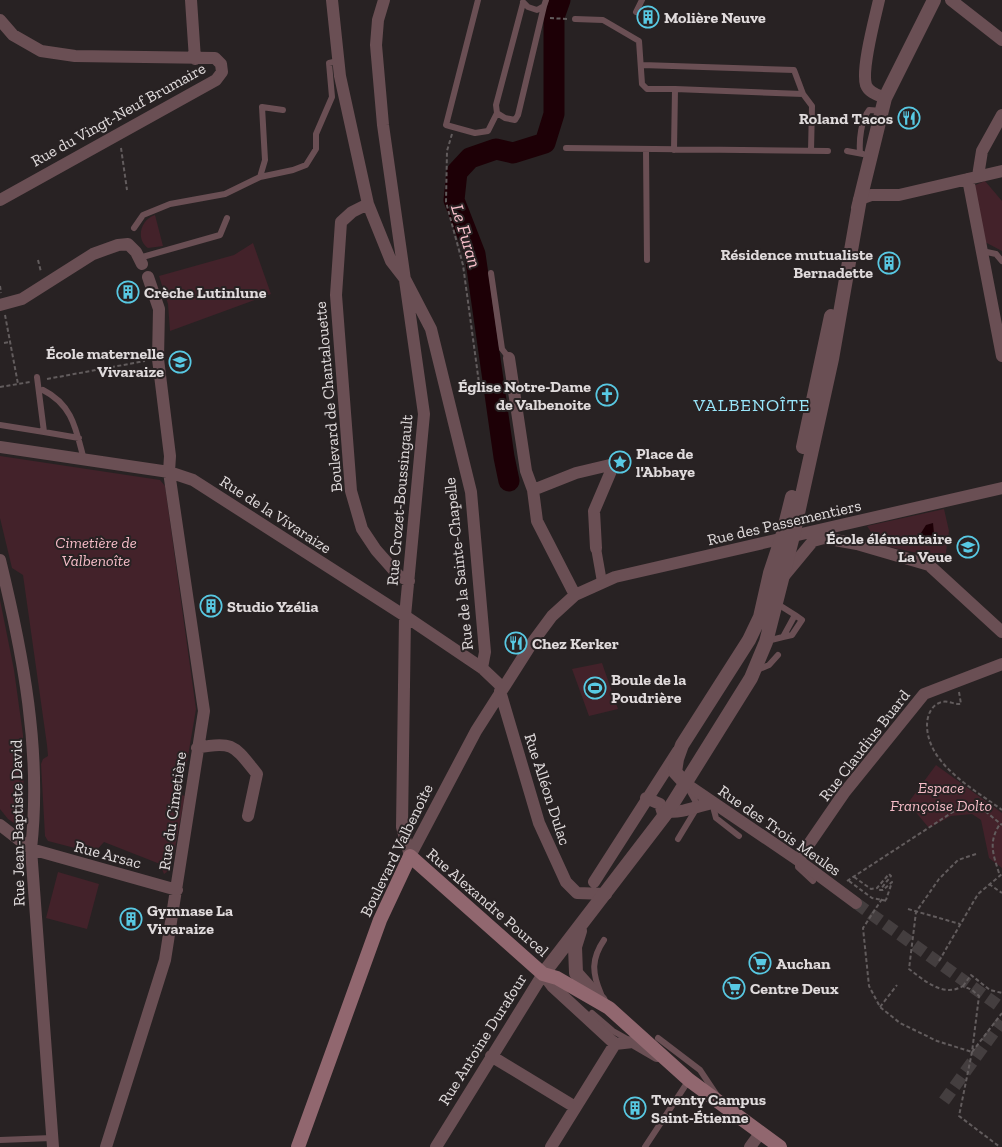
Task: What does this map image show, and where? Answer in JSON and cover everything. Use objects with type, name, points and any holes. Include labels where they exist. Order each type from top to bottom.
[{"type":"main road","name":"Rue Alexandre Pourcel","points":[[410,856],[543,974],[557,978],[609,1008],[689,1080],[780,1147]]},
{"type":"main road","name":"Boulevard Valbenoîte","points":[[298,1147],[380,920],[410,856]]},
{"type":"street","points":[[191,0],[195,59]]},
{"type":"street","name":"Rue de la Sainte-Chapelle","points":[[332,0],[338,61],[368,204],[391,261],[405,279],[430,329],[471,492],[485,652],[482,668]]},
{"type":"street","name":"Rue Crozet-Boussingault","points":[[384,0],[378,20],[377,55],[389,178],[424,414],[405,616],[402,827],[410,856]]},
{"type":"street","points":[[879,0],[865,72],[866,85],[883,104]]},
{"type":"street","points":[[594,882],[646,798],[749,640],[760,616],[770,573],[777,553],[788,537],[828,329],[860,199],[866,155],[883,104],[934,0]]},
{"type":"street","points":[[951,0],[1002,40]]},
{"type":"street","name":"Rue du Vingt-Neuf Brumaire","points":[[0,20],[13,35],[41,51],[76,56],[215,58],[221,64],[222,72],[216,80],[0,200]]},
{"type":"street","points":[[1002,116],[982,151],[973,177],[982,251],[1002,356]]},
{"type":"street","points":[[860,199],[871,195],[898,195],[1002,171]]},
{"type":"street","name":"Boulevard de Chantalouette","points":[[368,204],[352,212],[341,222],[336,295],[350,492],[362,528],[376,550],[399,576],[409,581]]},
{"type":"street","points":[[2,304],[22,299],[93,254],[118,245],[128,244],[141,261]]},
{"type":"street","name":"Rue du Cimetière","points":[[106,1147],[165,960],[204,711],[169,472],[170,456],[158,359],[159,309],[148,277]]},
{"type":"street","points":[[509,358],[526,472],[533,490],[537,521],[575,595]]},
{"type":"street","name":"Rue de la Vivaraize","points":[[0,447],[169,472],[193,480],[405,616],[482,668],[501,689]]},
{"type":"street","points":[[533,490],[576,473],[614,464],[594,511],[596,548],[602,582]]},
{"type":"street","name":"Rue des Passementiers","points":[[575,595],[615,577],[1002,488]]},
{"type":"street","name":"Rue Antoine Durafour","points":[[436,1147],[543,974],[666,814],[753,672],[766,642],[784,576],[788,537]]},
{"type":"street","points":[[784,576],[812,542],[824,538],[845,542],[929,565],[1002,632]]},
{"type":"street","points":[[762,542],[777,553],[779,560],[767,616],[766,642]]},
{"type":"street","name":"Rue Jean-Baptiste David","points":[[0,560],[24,672],[32,733],[34,823],[31,849],[53,1142]]},
{"type":"street","name":"Boulevard Valbenoîte","points":[[410,856],[476,731],[501,689],[542,630],[575,595]]},
{"type":"street","name":"Rue Claudius Buard","points":[[798,860],[844,793],[924,694],[1002,664]]},
{"type":"street","name":"Rue Alléon Dulac","points":[[501,689],[538,823],[566,882],[577,893],[606,894]]},
{"type":"street","points":[[198,748],[220,743],[235,748],[257,774],[248,816]]},
{"type":"street","points":[[682,745],[676,759],[675,772],[689,779]]},
{"type":"street","name":"Rue des Trois Meules","points":[[689,779],[712,803],[798,860],[856,903]]},
{"type":"street","points":[[646,798],[660,804],[666,814],[712,803]]},
{"type":"street","points":[[0,825],[31,849]]},
{"type":"street","points":[[620,842],[624,852],[635,856]]},
{"type":"street","name":"Rue Arsac","points":[[31,849],[177,890]]},
{"type":"street","name":"Rue Alexandre Pourcel","points":[[582,924],[576,947],[576,973],[609,1008]]},
{"type":"street","name":"Rue Alexandre Pourcel","points":[[543,974],[552,986],[615,1044]]},
{"type":"street","points":[[551,1147],[615,1044],[633,1042],[669,1061]]},
{"type":"street","points":[[491,1056],[575,1107]]},
{"type":"street","points":[[750,1147],[761,1132]]},
{"type":"lane","points":[[478,0],[446,125],[475,133],[488,131],[497,113],[496,104],[522,2],[537,10],[545,3]]},
{"type":"lane","points":[[636,12],[642,0]]},
{"type":"lane","points":[[497,113],[505,118],[515,120],[518,115],[545,3]]},
{"type":"lane","points":[[575,19],[603,20],[639,41],[642,84],[647,89],[803,94]]},
{"type":"lane","points":[[134,228],[143,215],[161,208],[225,194],[260,177],[294,170],[306,164],[316,149],[316,134],[332,97],[329,63],[338,61]]},
{"type":"lane","points":[[642,65],[794,70],[803,94],[812,106],[811,151]]},
{"type":"lane","points":[[674,150],[675,89]]},
{"type":"lane","points":[[260,177],[265,160],[262,107],[283,110]]},
{"type":"lane","points":[[566,148],[828,151]]},
{"type":"lane","points":[[646,149],[647,260]]},
{"type":"lane","points":[[847,151],[866,155]]},
{"type":"lane","points":[[141,261],[220,234],[227,218]]},
{"type":"lane","points":[[982,251],[996,254],[1002,261]]},
{"type":"lane","points":[[491,273],[502,349],[509,358]]},
{"type":"lane","points":[[35,379],[44,432]]},
{"type":"lane","points":[[43,390],[57,397],[74,422],[84,460]]},
{"type":"lane","points":[[0,425],[78,438]]},
{"type":"lane","points":[[845,542],[839,536],[840,530],[852,523]]},
{"type":"lane","points":[[766,642],[792,635],[802,620],[776,603]]},
{"type":"lane","points":[[753,672],[769,665],[778,655]]},
{"type":"lane","points":[[678,839],[698,806],[689,779]]},
{"type":"lane","points":[[712,803],[716,818],[739,836]]},
{"type":"lane","points":[[798,860],[798,867],[813,881]]},
{"type":"lane","points":[[604,940],[595,954],[594,974],[609,1008]]},
{"type":"lane","points":[[592,1013],[613,1031],[633,1042]]},
{"type":"lane","points":[[658,1038],[700,1070],[721,1103]]},
{"type":"lane","points":[[645,1147],[689,1080]]},
{"type":"lane","points":[[0,1140],[53,1142]]},
{"type":"path","points":[[549,18],[566,19]]},
{"type":"path","points":[[454,127],[447,151],[446,202],[463,265],[479,383],[491,388],[500,386]]},
{"type":"path","points":[[120,142],[127,190]]},
{"type":"path","points":[[0,286],[18,384]]},
{"type":"path","points":[[4,343],[10,342]]},
{"type":"path","points":[[49,378],[158,359]]},
{"type":"path","points":[[0,387],[35,379]]},
{"type":"path","points":[[955,681],[961,704],[946,701],[939,703],[933,708],[927,718],[929,740],[940,762],[1002,810]]},
{"type":"path","points":[[827,882],[849,881],[962,806],[979,806],[1001,825],[995,832],[991,850],[1001,874],[978,894],[939,961]]},
{"type":"path","points":[[906,973],[909,969],[916,912],[939,879],[958,860],[976,854]]},
{"type":"path","points":[[849,881],[872,898],[887,901],[892,882],[883,890],[880,890],[891,876],[889,874],[877,888],[871,889],[854,877]]},
{"type":"path","points":[[989,884],[1002,893]]},
{"type":"path","points":[[882,899],[863,928],[869,986],[880,1007],[900,1023],[937,1041],[972,1052]]},
{"type":"path","points":[[908,909],[960,924]]},
{"type":"path","points":[[909,969],[942,990],[957,990],[963,986],[971,975],[990,990],[1002,993]]},
{"type":"path","points":[[880,1007],[897,985]]},
{"type":"path","points":[[963,986],[980,996],[972,1052],[959,1116],[1000,1147]]},
{"type":"path","points":[[972,1052],[1002,1013]]},
{"type":"green space","points":[[985,181],[1002,201],[1002,251],[985,242],[973,186]]},
{"type":"green space","points":[[155,215],[163,246],[148,248],[142,240],[141,230],[146,221]]},
{"type":"green space","points":[[253,243],[271,294],[170,331],[168,304],[159,276],[234,255]]},
{"type":"green space","name":"Cimetière de Valbenoîte","points":[[0,456],[160,480],[165,486],[196,709],[186,768],[176,769],[173,792],[185,796],[171,869],[164,874],[160,864],[104,842],[94,853],[48,841],[45,836],[41,764],[43,759],[48,756],[47,745],[23,575],[12,568],[0,518]]},
{"type":"green space","points":[[944,509],[949,531],[945,559],[867,542],[871,532],[867,526]]},
{"type":"green space","points":[[0,600],[14,670],[23,735],[24,823],[20,827],[8,819],[0,809]]},
{"type":"green space","name":"Boule de la Poudrière","points":[[602,663],[618,709],[589,716],[572,669]]},
{"type":"green space","name":"Espace Françoise Dolto","points":[[936,765],[1002,813],[1002,868],[989,858],[981,820],[972,814],[951,816],[929,828],[908,803]]},
{"type":"green space","points":[[58,872],[99,884],[87,929],[46,918]]},
{"type":"shaded area","points":[[933,523],[935,544],[928,544],[922,540],[921,533],[926,525]]},
{"type":"waterway","name":"Le Furan","points":[[509,481],[475,254],[454,200],[457,172],[470,158],[496,149],[513,153],[545,143],[554,114],[554,17],[560,0]]},
{"type":"tunnel","points":[[856,903],[1002,1008]]},
{"type":"tunnel","points":[[944,1101],[1002,1021]]},
{"type":"place","name":"Molière Neuve","points":[[648,17]]},
{"type":"place","name":"Roland Tacos","points":[[909,118]]},
{"type":"place","name":"Résidence mutualiste Bernadette","points":[[889,263]]},
{"type":"place","name":"Crèche Lutinlune","points":[[128,292]]},
{"type":"place","name":"École maternelle Vivaraize","points":[[180,362]]},
{"type":"place","name":"Église Notre-Dame de Valbenoite","points":[[607,395]]},
{"type":"place","name":"Place de l'Abbaye","points":[[620,462]]},
{"type":"place","name":"École élémentaire La Veue","points":[[968,547]]},
{"type":"place","name":"Studio Yzélia","points":[[211,606]]},
{"type":"place","name":"Chez Kerker","points":[[516,643]]},
{"type":"place","name":"Boule de la Poudrière","points":[[595,688]]},
{"type":"place","name":"Gymnase La Vivaraize","points":[[131,919]]},
{"type":"place","name":"Auchan","points":[[760,963]]},
{"type":"place","name":"Centre Deux","points":[[734,988]]},
{"type":"place","name":"Twenty Campus Saint-Étienne","points":[[635,1108]]},
{"type":"district","name":"VALBENOÎTE","points":[[752,405]]}]
